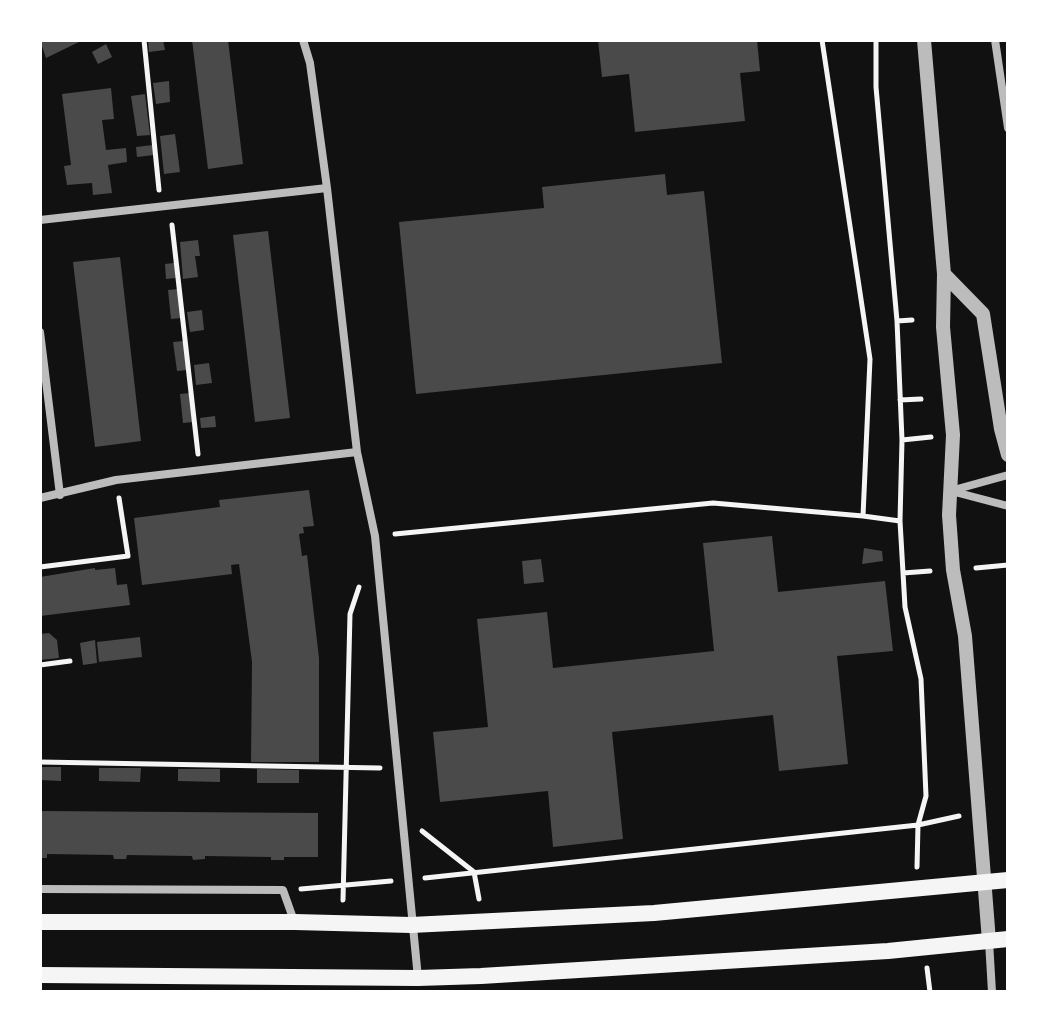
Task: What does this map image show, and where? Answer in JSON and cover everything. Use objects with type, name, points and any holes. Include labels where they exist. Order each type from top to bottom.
[{"type":"main road","points":[[40,922],[411,925],[654,913],[1008,880]]},
{"type":"main road","points":[[40,975],[418,978],[713,963],[1008,939]]},
{"type":"street","points":[[303,40],[310,63],[327,188],[357,452],[375,536],[418,978]]},
{"type":"street","points":[[924,40],[944,274],[943,327],[953,435],[950,491],[953,570],[965,636],[992,992]]},
{"type":"street","points":[[995,40],[1008,128]]},
{"type":"street","points":[[40,220],[327,188]]},
{"type":"street","points":[[944,274],[983,314],[1008,455]]},
{"type":"street","points":[[40,332],[60,495]]},
{"type":"street","points":[[40,498],[116,480],[357,452]]},
{"type":"street","points":[[950,491],[1008,475]]},
{"type":"street","points":[[950,491],[1008,506]]},
{"type":"street","points":[[40,889],[283,890],[295,922]]},
{"type":"path","points":[[144,40],[200,471]]},
{"type":"path","points":[[822,40],[870,359],[863,516]]},
{"type":"path","points":[[876,40],[876,87],[897,321],[900,521],[905,607],[921,679],[926,796],[918,825],[919,889]]},
{"type":"path","points":[[897,321],[912,320]]},
{"type":"path","points":[[900,400],[921,399]]},
{"type":"path","points":[[40,567],[128,556],[116,480]]},
{"type":"path","points":[[344,923],[350,614],[375,536],[713,503],[900,521]]},
{"type":"path","points":[[40,665],[70,661]]},
{"type":"path","points":[[40,762],[346,766],[397,770]]},
{"type":"path","points":[[401,814],[474,872],[479,922]]},
{"type":"path","points":[[283,890],[407,880],[918,825],[949,817],[978,815]]},
{"type":"building","points":[[40,40],[83,40],[46,58]]},
{"type":"building","points":[[148,40],[163,40],[165,50],[149,52]]},
{"type":"building","points":[[192,40],[228,40],[243,164],[208,169]]},
{"type":"building","points":[[598,40],[757,40],[760,71],[740,73],[745,121],[635,132],[629,74],[602,77]]},
{"type":"building","points":[[106,44],[112,57],[98,64],[92,52]]},
{"type":"building","points":[[169,81],[170,102],[156,104],[153,83]]},
{"type":"building","points":[[111,88],[114,119],[102,120],[106,150],[126,148],[127,162],[108,165],[112,193],[93,195],[92,183],[67,185],[64,166],[71,165],[62,94]]},
{"type":"building","points":[[145,94],[150,135],[137,136],[131,96]]},
{"type":"building","points":[[175,134],[180,172],[164,174],[160,136]]},
{"type":"building","points":[[153,145],[154,155],[137,157],[136,147]]},
{"type":"building","points":[[665,174],[667,195],[704,191],[722,363],[416,394],[399,222],[544,208],[542,187]]},
{"type":"building","points":[[268,231],[290,418],[255,422],[233,235]]},
{"type":"building","points":[[198,240],[200,256],[195,256],[198,277],[183,279],[180,242]]},
{"type":"building","points":[[120,257],[141,441],[95,447],[73,262]]},
{"type":"building","points":[[174,263],[176,278],[166,279],[165,264]]},
{"type":"building","points":[[178,289],[181,318],[171,319],[168,290]]},
{"type":"building","points":[[202,310],[204,330],[190,332],[187,312]]},
{"type":"building","points":[[184,341],[187,370],[177,371],[173,342]]},
{"type":"building","points":[[209,363],[212,383],[196,385],[194,365]]},
{"type":"building","points":[[190,393],[193,422],[183,423],[180,394]]},
{"type":"building","points":[[215,416],[216,427],[201,428],[200,418]]},
{"type":"building","points":[[309,490],[314,526],[303,527],[304,533],[299,534],[302,556],[307,555],[319,658],[319,762],[251,762],[252,662],[239,564],[231,565],[232,574],[142,585],[134,518],[220,507],[219,500]]},
{"type":"building","points":[[772,536],[778,592],[885,581],[893,651],[837,656],[848,764],[779,771],[773,715],[612,732],[623,839],[553,847],[548,791],[440,802],[433,732],[488,727],[477,619],[547,612],[553,668],[714,651],[703,543]]},
{"type":"building","points":[[864,548],[882,551],[883,561],[862,564]]},
{"type":"building","points":[[541,559],[544,582],[524,584],[522,561]]},
{"type":"building","points":[[115,568],[117,585],[127,584],[130,605],[40,616],[40,577]]},
{"type":"building","points":[[49,633],[57,640],[59,658],[40,660],[40,634]]},
{"type":"building","points":[[140,637],[142,657],[99,662],[97,642]]},
{"type":"building","points":[[95,640],[97,663],[83,665],[80,643]]},
{"type":"building","points":[[40,767],[61,767],[61,781],[40,780]]},
{"type":"building","points":[[99,768],[141,768],[140,782],[99,781]]},
{"type":"building","points":[[178,769],[220,769],[220,782],[178,781]]},
{"type":"building","points":[[257,769],[299,770],[299,783],[257,783]]},
{"type":"building","points":[[40,811],[318,813],[318,857],[271,860],[271,857],[205,856],[205,859],[193,860],[192,856],[127,855],[126,859],[114,859],[113,855],[47,854],[47,858],[40,858]]}]
